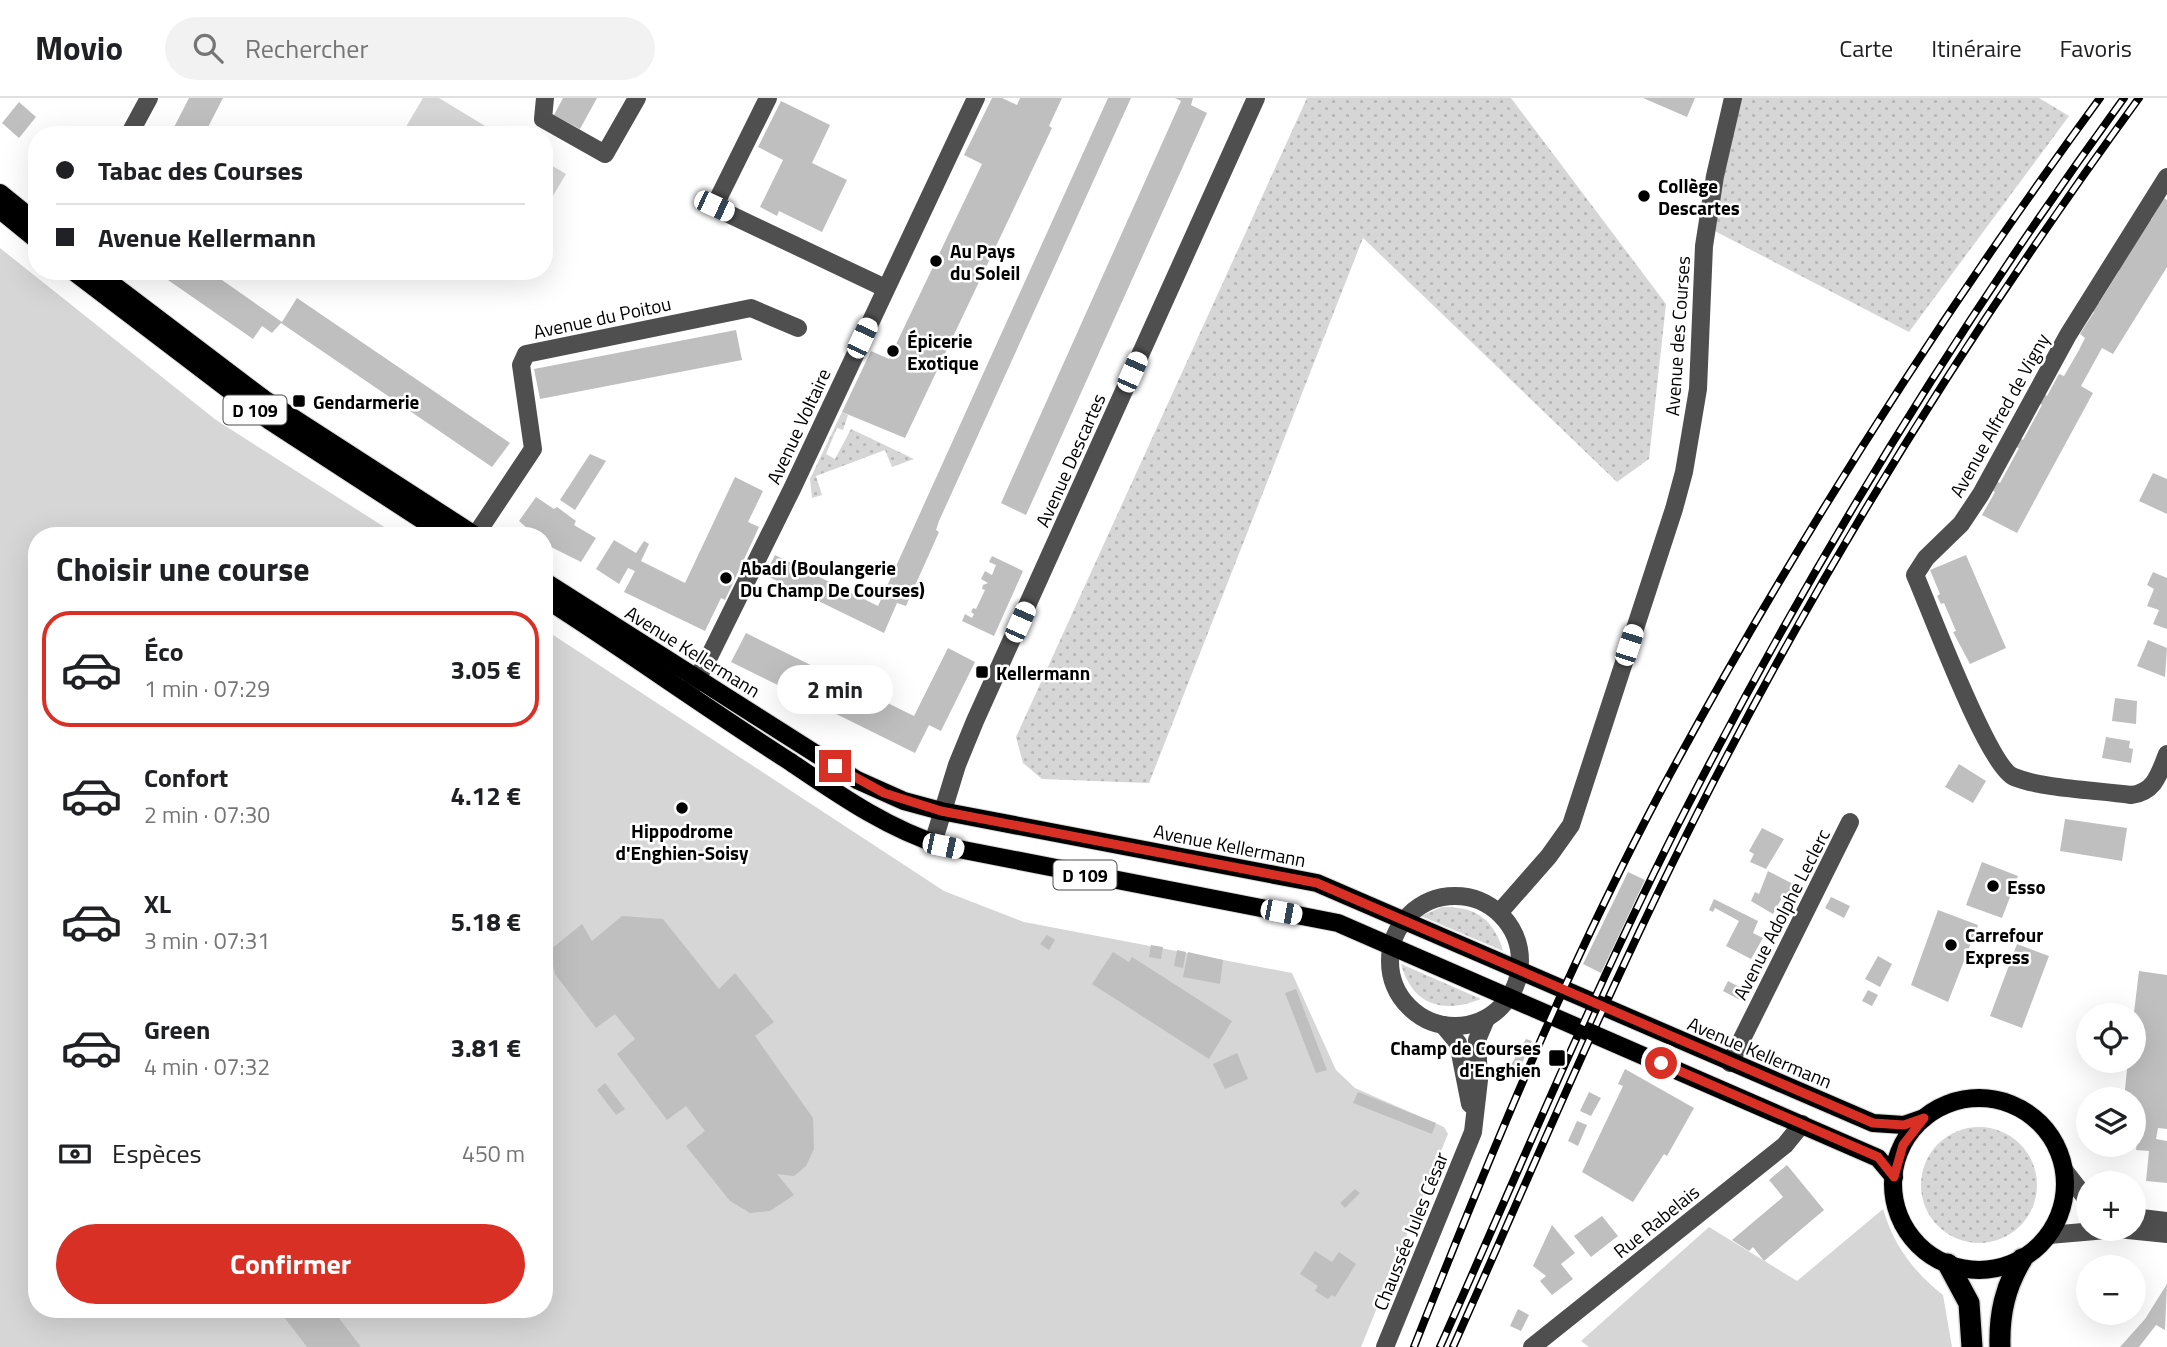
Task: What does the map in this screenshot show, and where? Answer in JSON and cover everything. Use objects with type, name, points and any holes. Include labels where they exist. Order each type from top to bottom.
[{"type":"highway","points":[[2000,1347],[2000,1313],[2009,1280],[2022,1259]]},
{"type":"highway","points":[[1948,1264],[1969,1303],[1972,1347]]},
{"type":"main road","points":[[0,193],[28,216]]},
{"type":"main road","points":[[0,210],[28,233]]},
{"type":"main road","name":"D 109","points":[[86,280],[270,421],[433,527]]},
{"type":"main road","name":"D 109","points":[[107,280],[264,399],[464,527]]},
{"type":"main road","name":"Avenue Kellermann","points":[[553,587],[875,817],[933,843],[1338,923],[1878,1157],[1894,1177]]},
{"type":"main road","name":"Avenue Kellermann","points":[[553,603],[857,780],[904,801],[941,811],[1317,883],[1873,1123],[1904,1125],[1924,1118]]},
{"type":"main road","points":[[1989,1098],[2003,1101],[2040,1124],[2056,1145],[2064,1170],[2064,1197],[2049,1235],[2022,1259],[1986,1270],[1948,1264],[1922,1248],[1907,1230],[1897,1208],[1894,1177],[1903,1145],[1924,1118],[1961,1100],[1989,1098]]},
{"type":"street","points":[[134,126],[149,98]]},
{"type":"street","points":[[547,98],[543,119],[605,154],[637,98]]},
{"type":"street","points":[[768,98],[714,206],[885,288]]},
{"type":"street","name":"Avenue Voltaire","points":[[693,686],[792,489],[976,98]]},
{"type":"street","name":"Avenue Descartes","points":[[933,843],[941,811],[975,722],[1256,98]]},
{"type":"street","name":"Avenue des Courses","points":[[1499,913],[1549,856],[1571,825],[1674,509],[1698,389],[1704,246],[1714,176],[1732,98]]},
{"type":"street","name":"Avenue Alfred de Vigny","points":[[2167,177],[2068,335],[1981,494],[1961,524],[1926,558],[1915,575],[1989,749],[2001,768],[2011,777],[2033,783],[2131,795],[2143,793],[2156,782],[2167,754]]},
{"type":"street","name":"Avenue du Poitou","points":[[481,527],[533,449],[520,365],[526,354],[751,308],[798,328]]},
{"type":"street","name":"Avenue Adolphe Leclerc","points":[[1730,1063],[1850,822]]},
{"type":"street","points":[[1443,1026],[1461,1026],[1486,1019],[1510,998],[1520,971],[1520,953],[1515,935],[1499,913],[1479,900],[1458,895],[1436,898],[1403,919],[1391,947],[1390,972],[1399,995],[1415,1013],[1443,1026],[1454,1037],[1460,1051],[1474,1132]]},
{"type":"street","name":"Chaussée Jules César","points":[[1385,1347],[1474,1132],[1479,1080],[1477,1040],[1486,1019]]},
{"type":"street","name":"Rue Rabelais","points":[[1532,1347],[1785,1145],[1802,1124]]},
{"type":"street","points":[[2064,1170],[2076,1186]]},
{"type":"street","points":[[2049,1235],[2118,1229],[2167,1234]]},
{"type":"shaded area","points":[[423,98],[439,98],[485,126],[406,126]]},
{"type":"shaded area","points":[[1307,98],[1511,98],[1666,304],[1649,459],[1617,482],[1363,238],[1149,783],[1042,779],[1023,763],[1016,737]]},
{"type":"shaded area","points":[[1733,98],[2039,98],[2069,116],[1909,332],[1707,227]]},
{"type":"shaded area","points":[[553,166],[566,174],[553,196]]},
{"type":"shaded area","name":"Hippodrome d'Enghien-Soisy","points":[[0,248],[28,270],[28,280],[40,280],[216,420],[384,527],[28,527],[28,1318],[553,1318],[553,635],[944,891],[1024,922],[1292,973],[1336,1070],[1355,1088],[1444,1127],[1448,1134],[1361,1347],[0,1347]]},
{"type":"shaded area","points":[[842,412],[848,415],[843,430],[837,428],[826,454],[835,459],[851,429],[914,459],[892,467],[885,450],[816,476],[822,495],[812,498],[810,479]]},
{"type":"shaded area","points":[[1442,907],[1464,909],[1482,917],[1494,930],[1503,951],[1421,916]]},
{"type":"shaded area","points":[[1401,964],[1481,999],[1454,1006],[1431,1003],[1413,989]]},
{"type":"shaded area","points":[[1979,1127],[2001,1131],[2020,1144],[2033,1163],[2037,1185],[2033,1207],[2020,1226],[2001,1239],[1979,1243],[1957,1239],[1938,1226],[1925,1207],[1921,1185],[1925,1163],[1938,1144],[1957,1131]]},
{"type":"shaded area","points":[[1883,1209],[1893,1235],[1906,1257],[1943,1295],[1952,1347],[1589,1347],[1581,1341],[1709,1227],[1797,1281]]},
{"type":"building","points":[[189,98],[223,98],[209,126],[175,126]]},
{"type":"building","points":[[563,98],[597,98],[580,129],[554,115]]},
{"type":"building","points":[[992,98],[1002,98],[1017,105],[1020,98],[1062,98],[1049,126],[1052,128],[905,438],[842,412],[871,351],[889,359],[982,164],[964,155]]},
{"type":"building","points":[[1108,98],[1131,98],[939,521],[936,530],[939,532],[906,606],[897,603],[884,633],[765,575],[775,555],[878,606]]},
{"type":"building","points":[[1175,98],[1193,98],[1191,105],[1207,113],[1026,515],[1001,503],[1181,101]]},
{"type":"building","points":[[1643,98],[1695,98],[1687,117]]},
{"type":"building","points":[[781,101],[830,125],[812,163],[847,180],[822,232],[779,211],[777,216],[760,207],[783,160],[758,147]]},
{"type":"building","points":[[19,102],[36,117],[19,138],[2,123]]},
{"type":"building","points":[[2164,198],[2167,200],[2167,267],[2113,354],[2102,348],[2081,386],[2093,393],[2017,533],[1982,515],[1995,492],[1992,490],[1996,481],[2000,483],[2019,448],[2015,447],[2020,438],[2023,440],[2042,405],[2039,403],[2044,394],[2047,396],[2059,374],[2064,376],[2079,350],[2085,338],[2080,334],[2094,312],[2090,310],[2096,302],[2099,303],[2119,271],[2116,268],[2121,260],[2124,262],[2145,228],[2142,226],[2147,218],[2151,220]]},
{"type":"building","points":[[168,280],[222,280],[282,322],[297,298],[510,443],[492,467],[281,323],[272,333],[262,326],[253,339]]},
{"type":"building","points":[[736,330],[742,360],[540,399],[534,369]]},
{"type":"building","points":[[590,454],[606,461],[575,510],[560,500]]},
{"type":"building","points":[[2153,473],[2167,479],[2167,514],[2139,501]]},
{"type":"building","points":[[735,477],[763,491],[748,522],[759,527],[725,600],[721,598],[705,631],[624,592],[635,571],[628,568],[619,584],[596,569],[614,540],[636,553],[644,541],[649,544],[641,561],[685,583]]},
{"type":"building","points":[[536,497],[554,509],[557,507],[576,521],[574,525],[596,538],[581,562],[553,548],[553,527],[526,527],[519,521]]},
{"type":"building","points":[[1966,555],[2006,648],[1970,664],[1953,632],[1956,631],[1944,603],[1941,604],[1937,596],[1940,594],[1930,570]]},
{"type":"building","points":[[992,556],[1023,571],[994,636],[962,621],[965,614],[972,618],[974,614],[971,612],[973,608],[976,609],[985,590],[982,589],[983,585],[988,583],[981,579],[985,571],[992,575],[996,565],[989,562]]},
{"type":"building","points":[[2153,572],[2167,578],[2167,629],[2153,624],[2159,610],[2147,606],[2154,589],[2147,585]]},
{"type":"building","points":[[746,633],[914,716],[948,648],[975,662],[941,731],[929,725],[915,753],[731,662]]},
{"type":"building","points":[[2148,640],[2167,648],[2165,677],[2137,666]]},
{"type":"building","points":[[2115,698],[2137,701],[2136,724],[2112,721]]},
{"type":"building","points":[[2106,737],[2130,741],[2129,748],[2133,749],[2131,763],[2102,758]]},
{"type":"building","points":[[1959,764],[1986,781],[1973,803],[1945,787]]},
{"type":"building","points":[[2065,819],[2127,828],[2122,861],[2060,851]]},
{"type":"building","points":[[1762,828],[1784,839],[1766,869],[1750,862],[1754,854],[1749,851]]},
{"type":"building","name":"Esso","points":[[1982,862],[2018,876],[2002,918],[1966,905]]},
{"type":"building","points":[[1768,871],[1797,886],[1792,897],[1784,894],[1773,914],[1751,901],[1755,892],[1759,894]]},
{"type":"building","points":[[1628,872],[1645,880],[1601,973],[1583,964]]},
{"type":"building","points":[[1831,897],[1850,906],[1844,918],[1825,908]]},
{"type":"building","points":[[1714,899],[1758,921],[1753,933],[1763,938],[1751,959],[1726,946],[1739,921],[1715,908],[1713,912],[1709,910]]},
{"type":"building","points":[[1938,910],[1978,925],[1948,1002],[1911,985]]},
{"type":"building","points":[[622,916],[663,919],[719,989],[735,973],[774,1022],[755,1036],[813,1118],[814,1149],[806,1166],[794,1176],[777,1174],[794,1195],[770,1211],[750,1213],[730,1201],[686,1146],[705,1131],[686,1106],[667,1120],[617,1054],[635,1039],[615,1014],[596,1028],[555,974],[553,948],[582,924],[592,941]]},
{"type":"building","points":[[1047,935],[1055,940],[1049,950],[1040,944]]},
{"type":"building","points":[[2017,944],[2049,956],[2022,1028],[1990,1016]]},
{"type":"building","points":[[1151,945],[1163,947],[1161,959],[1149,957]]},
{"type":"building","points":[[1177,950],[1186,952],[1183,968],[1174,966]]},
{"type":"building","points":[[1113,952],[1129,962],[1132,957],[1232,1021],[1209,1059],[1092,984]]},
{"type":"building","points":[[1188,952],[1223,960],[1220,984],[1183,977]]},
{"type":"building","points":[[1878,956],[1892,964],[1880,987],[1865,979]]},
{"type":"building","points":[[2139,971],[2167,975],[2167,1129],[2158,1128],[2156,1139],[2167,1141],[2167,1183],[2146,1181],[2149,1151],[2146,1151],[2146,1087],[2125,1087],[2127,1073],[2146,1073],[2146,1003],[2135,1003]]},
{"type":"building","points":[[1728,981],[1745,990],[1740,1000],[1723,991]]},
{"type":"building","points":[[1296,989],[1327,1070],[1316,1073],[1285,993]]},
{"type":"building","points":[[1868,990],[1878,995],[1872,1006],[1862,1001]]},
{"type":"building","points":[[1526,1039],[1532,1041],[1516,1076],[1507,1072]]},
{"type":"building","points":[[1237,1053],[1248,1079],[1225,1089],[1213,1064]]},
{"type":"building","points":[[1625,1069],[1694,1108],[1667,1156],[1664,1154],[1633,1202],[1582,1172],[1623,1086],[1618,1084]]},
{"type":"building","points":[[605,1083],[625,1109],[616,1115],[597,1090]]},
{"type":"building","points":[[1358,1092],[1436,1123],[1432,1134],[1353,1103]]},
{"type":"building","points":[[1589,1092],[1601,1098],[1591,1116],[1580,1111]]},
{"type":"building","points":[[1577,1121],[1587,1125],[1578,1146],[1568,1141]]},
{"type":"building","points":[[1787,1165],[1824,1210],[1764,1261],[1753,1247],[1749,1251],[1732,1240],[1783,1197],[1769,1180]]},
{"type":"building","points":[[1355,1189],[1360,1193],[1345,1208],[1340,1203]]},
{"type":"building","points":[[1602,1216],[1618,1236],[1591,1257],[1574,1236]]},
{"type":"building","points":[[1552,1225],[1575,1253],[1561,1264],[1573,1279],[1552,1295],[1540,1281],[1546,1276],[1533,1266]]},
{"type":"building","points":[[1315,1251],[1332,1262],[1339,1252],[1356,1264],[1335,1297],[1332,1295],[1328,1299],[1315,1291],[1318,1286],[1300,1274]]},
{"type":"building","points":[[2167,1284],[2165,1330],[2156,1325],[2139,1347],[2120,1347],[2140,1325],[2146,1325],[2146,1317]]},
{"type":"building","points":[[1518,1309],[1529,1315],[1521,1331],[1510,1326]]},
{"type":"building","points":[[285,1318],[339,1318],[361,1347],[307,1347]]},
{"type":"railway","points":[[1414,1347],[1500,1135],[1561,995],[1627,857],[1711,699],[1869,436],[1982,265],[2100,98]]},
{"type":"railway","points":[[1440,1347],[1622,939],[1736,713],[1839,532],[1947,355],[2124,98]]},
{"type":"railway","points":[[1453,1347],[1633,944],[1698,812],[1797,626],[1960,357],[2139,98]]},
{"type":"place","name":"Collège Descartes","points":[[1644,196]]},
{"type":"place","name":"Au Pays du Soleil","points":[[936,261]]},
{"type":"place","name":"Épicerie Exotique","points":[[893,351]]},
{"type":"place","name":"Gendarmerie","points":[[299,401]]},
{"type":"place","name":"Abadi (Boulangerie Du Champ De Courses)","points":[[726,578]]},
{"type":"place","name":"Kellermann","points":[[982,672]]},
{"type":"place","name":"Hippodrome d'Enghien-Soisy","points":[[682,808]]},
{"type":"place","name":"Esso","points":[[1993,886]]},
{"type":"place","name":"Carrefour Express","points":[[1951,945]]},
{"type":"place","name":"Champ de Courses d'Enghien","points":[[1557,1058]]},
{"type":"route","points":[[835,766],[884,793],[941,811],[1317,883],[1873,1123],[1904,1125],[1924,1118],[1903,1145],[1898,1155],[1894,1177],[1878,1157],[1661,1063]]}]
